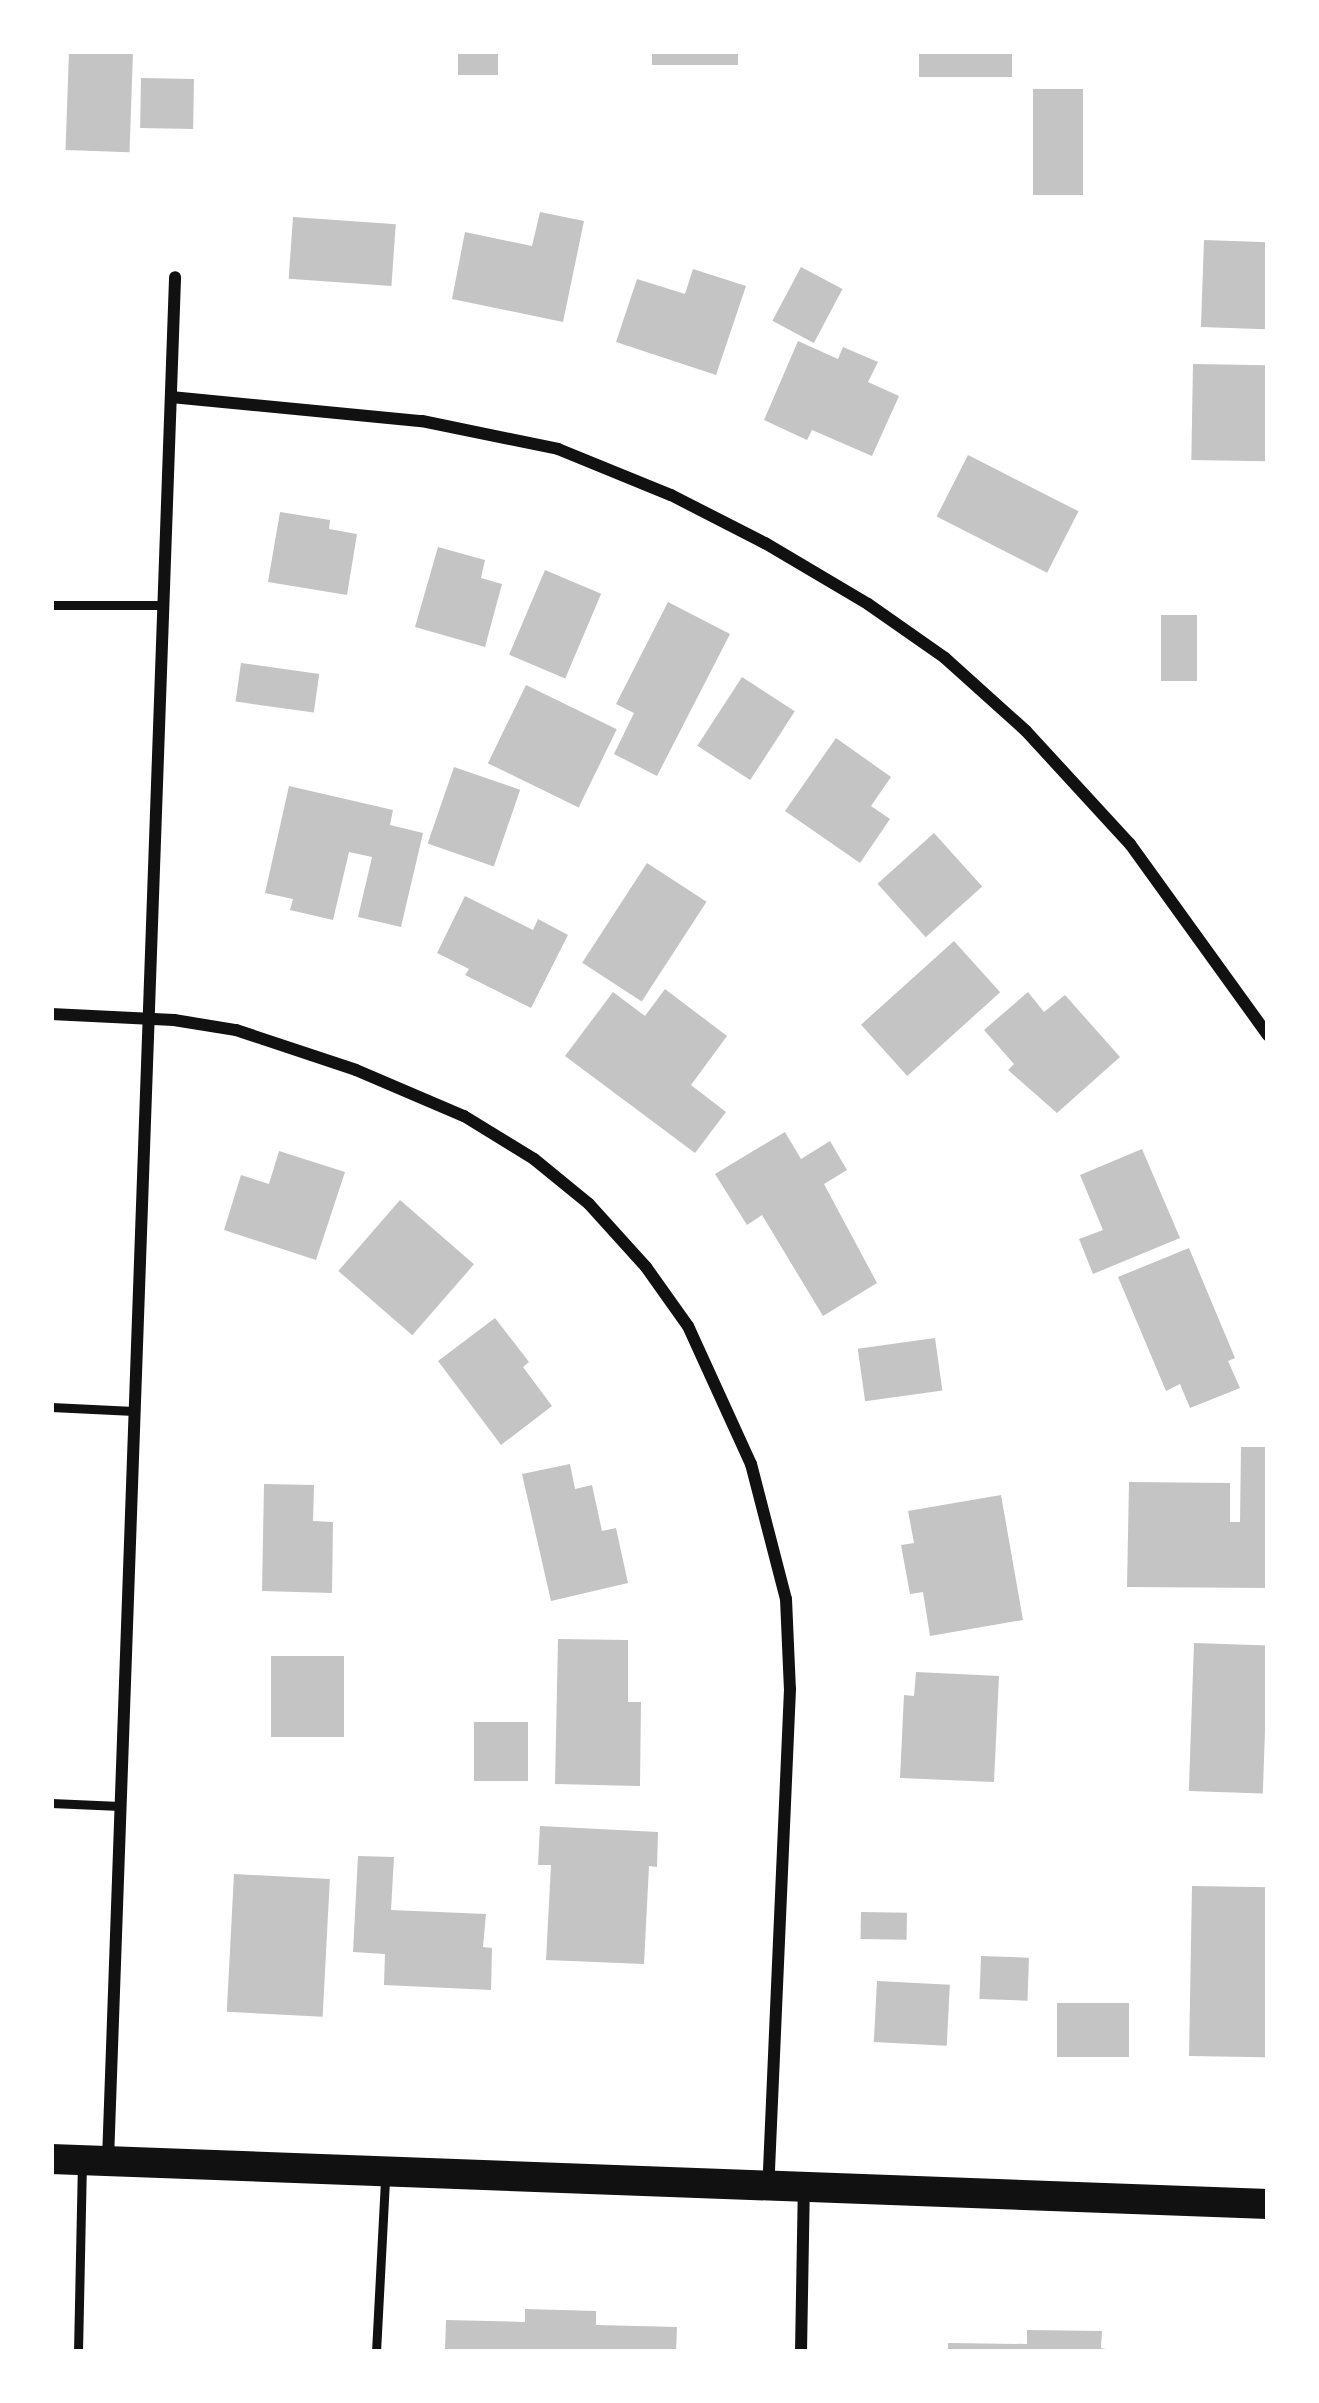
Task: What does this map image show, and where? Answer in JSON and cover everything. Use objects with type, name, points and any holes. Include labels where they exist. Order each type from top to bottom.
[{"type":"main road","points":[[51,2159],[1268,2204]]},
{"type":"street","points":[[95,2160],[120,1806],[175,277]]},
{"type":"street","points":[[171,397],[422,421],[558,449],[671,494],[765,543],[868,604],[945,658],[1026,730],[1130,844],[1268,1034]]},
{"type":"street","points":[[51,1014],[149,1018],[236,1030],[420,1095],[506,1141],[565,1182],[614,1230],[672,1301],[708,1362],[770,1522],[789,1646],[768,2186]]},
{"type":"street","points":[[802,2352],[804,2187]]},
{"type":"lane","points":[[51,605],[164,605]]},
{"type":"lane","points":[[51,1407],[134,1411]]},
{"type":"lane","points":[[51,1803],[120,1806]]},
{"type":"lane","points":[[78,2352],[95,2160]]},
{"type":"lane","points":[[376,2352],[385,2172]]},
{"type":"building","points":[[69,51],[133,53],[130,152],[66,150]]},
{"type":"building","points":[[458,51],[498,51],[498,75],[458,75]]},
{"type":"building","points":[[652,51],[738,51],[738,65],[652,65]]},
{"type":"building","points":[[919,51],[1012,51],[1012,77],[919,77]]},
{"type":"building","points":[[141,78],[194,79],[193,129],[140,128]]},
{"type":"building","points":[[1033,89],[1083,89],[1083,195],[1033,195]]},
{"type":"building","points":[[540,212],[584,221],[563,322],[452,299],[465,232],[532,246]]},
{"type":"building","points":[[293,217],[396,224],[391,286],[289,279]]},
{"type":"building","points":[[1204,240],[1268,242],[1265,329],[1201,327]]},
{"type":"building","points":[[801,267],[842,289],[814,343],[772,321]]},
{"type":"building","points":[[693,269],[746,286],[716,375],[616,342],[637,279],[685,294]]},
{"type":"building","points":[[798,341],[838,359],[843,347],[878,362],[868,382],[899,396],[872,456],[812,430],[807,440],[764,420]]},
{"type":"building","points":[[1193,364],[1268,365],[1266,461],[1191,460]]},
{"type":"building","points":[[968,455],[1078,511],[1047,573],[937,516]]},
{"type":"building","points":[[280,512],[330,520],[329,529],[357,534],[347,595],[268,582]]},
{"type":"building","points":[[438,547],[485,560],[481,578],[502,584],[485,647],[415,627]]},
{"type":"building","points":[[545,570],[601,594],[565,679],[509,655]]},
{"type":"building","points":[[668,602],[730,634],[657,776],[614,754],[634,713],[616,704]]},
{"type":"building","points":[[1161,615],[1197,615],[1197,681],[1161,681]]},
{"type":"building","points":[[241,663],[319,674],[314,713],[236,702]]},
{"type":"building","points":[[742,677],[795,711],[750,780],[697,746]]},
{"type":"building","points":[[526,685],[617,729],[579,807],[488,763]]},
{"type":"building","points":[[836,738],[891,777],[871,806],[890,819],[860,863],[785,811]]},
{"type":"building","points":[[454,767],[520,790],[494,866],[428,844]]},
{"type":"building","points":[[289,786],[393,810],[390,825],[423,833],[401,927],[358,917],[372,857],[349,852],[333,920],[290,910],[293,899],[265,893]]},
{"type":"building","points":[[934,833],[982,887],[926,937],[878,884]]},
{"type":"building","points":[[647,863],[707,902],[642,1001],[582,963]]},
{"type":"building","points":[[465,896],[533,930],[538,919],[568,935],[531,1008],[465,975],[469,969],[437,953]]},
{"type":"building","points":[[954,941],[1000,992],[907,1076],[861,1025]]},
{"type":"building","points":[[665,989],[727,1036],[691,1085],[726,1112],[695,1153],[565,1056],[613,992],[645,1016]]},
{"type":"building","points":[[1028,992],[1044,1012],[1065,995],[1120,1057],[1057,1113],[1008,1070],[1014,1064],[984,1030]]},
{"type":"building","points":[[785,1132],[801,1159],[830,1141],[847,1170],[824,1184],[877,1283],[823,1316],[762,1215],[747,1225],[715,1174]]},
{"type":"building","points":[[1142,1149],[1180,1238],[1093,1274],[1079,1239],[1103,1230],[1080,1175]]},
{"type":"building","points":[[279,1151],[345,1172],[316,1260],[224,1230],[241,1175],[269,1184]]},
{"type":"building","points":[[400,1200],[474,1264],[412,1335],[338,1271]]},
{"type":"building","points":[[1189,1248],[1235,1358],[1228,1361],[1240,1388],[1190,1408],[1180,1384],[1166,1391],[1118,1277]]},
{"type":"building","points":[[495,1318],[529,1362],[523,1367],[552,1406],[501,1445],[438,1361]]},
{"type":"building","points":[[935,1338],[942,1390],[865,1401],[858,1349]]},
{"type":"building","points":[[1241,1447],[1268,1447],[1268,1588],[1127,1587],[1129,1482],[1230,1483],[1230,1522],[1240,1522]]},
{"type":"building","points":[[570,1464],[575,1489],[592,1485],[602,1531],[616,1528],[628,1583],[551,1601],[522,1474]]},
{"type":"building","points":[[264,1484],[314,1485],[313,1521],[333,1522],[332,1593],[262,1591]]},
{"type":"building","points":[[1001,1495],[1023,1620],[930,1636],[923,1592],[910,1594],[901,1545],[914,1543],[908,1511]]},
{"type":"building","points":[[558,1639],[628,1640],[628,1702],[641,1702],[640,1786],[555,1784]]},
{"type":"building","points":[[1194,1643],[1268,1646],[1263,1793],[1189,1791]]},
{"type":"building","points":[[271,1656],[344,1656],[344,1737],[271,1737]]},
{"type":"building","points":[[916,1672],[999,1676],[994,1782],[900,1778],[904,1695],[914,1696]]},
{"type":"building","points":[[474,1722],[528,1722],[528,1781],[474,1781]]},
{"type":"building","points":[[540,1826],[658,1832],[657,1867],[649,1866],[644,1964],[546,1960],[551,1865],[538,1865]]},
{"type":"building","points":[[358,1856],[394,1857],[391,1910],[486,1914],[483,1947],[492,1948],[491,1990],[384,1985],[385,1954],[353,1952]]},
{"type":"building","points":[[234,1874],[330,1879],[323,2017],[227,2012]]},
{"type":"building","points":[[1192,1886],[1268,1887],[1265,2057],[1189,2056]]},
{"type":"building","points":[[861,1912],[907,1913],[907,1940],[861,1939]]},
{"type":"building","points":[[981,1956],[1029,1958],[1027,2001],[979,1999]]},
{"type":"building","points":[[877,1981],[950,1985],[947,2046],[874,2042]]},
{"type":"building","points":[[1057,2003],[1129,2003],[1129,2057],[1057,2057]]},
{"type":"building","points":[[525,2309],[596,2311],[596,2325],[677,2327],[676,2352],[445,2352],[446,2320],[525,2322]]},
{"type":"building","points":[[1027,2330],[1102,2331],[1101,2348],[1122,2352],[948,2352],[948,2343],[1027,2344]]}]
